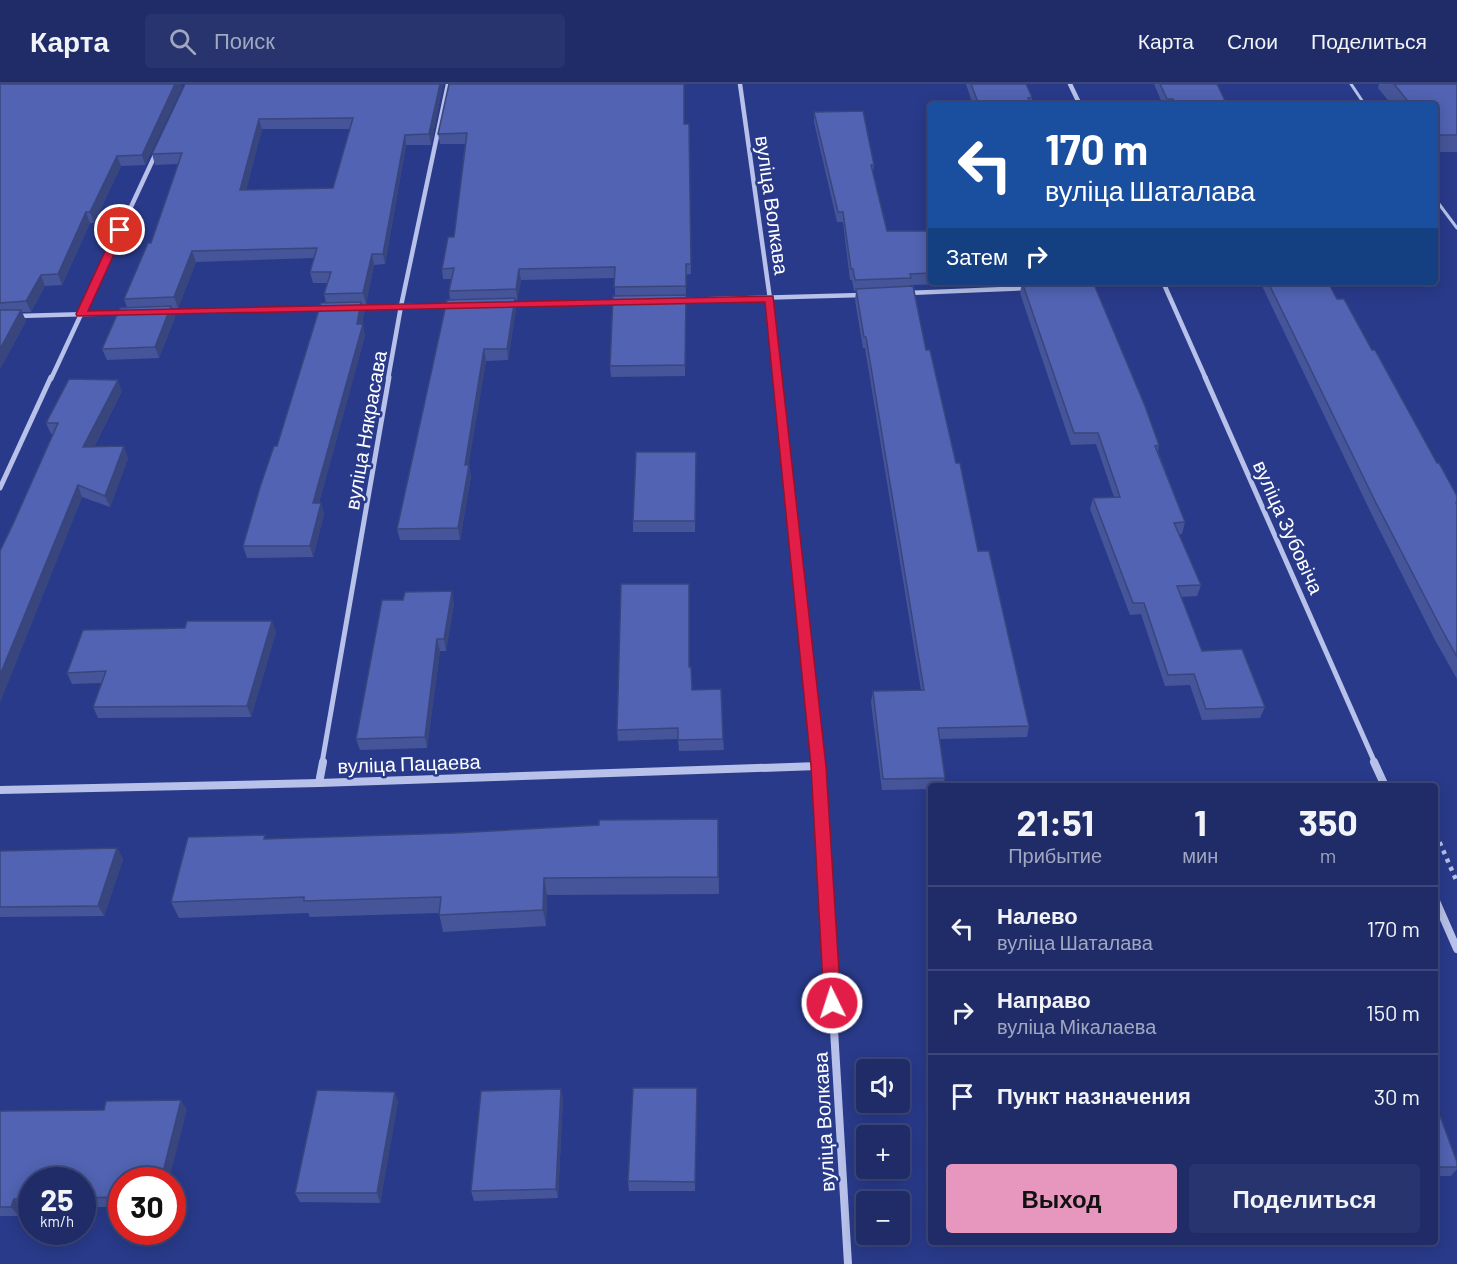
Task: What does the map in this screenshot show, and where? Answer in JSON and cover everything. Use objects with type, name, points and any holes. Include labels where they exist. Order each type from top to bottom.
[{"type":"street","name":"вуліца Някрасава","points":[[319,783],[401,306],[448,84]]},
{"type":"street","name":"вуліца Волкава","points":[[740,84],[770,299],[819,766],[848,1264]]},
{"type":"street","points":[[1070,84],[1079,102]]},
{"type":"street","points":[[0,488],[159,147]]},
{"type":"street","points":[[1079,286],[1100,285]]},
{"type":"street","name":"вуліца Зубовіча","points":[[1164,285],[1384,783]]},
{"type":"street","points":[[901,293],[1032,288]]},
{"type":"street","points":[[675,300],[865,295]]},
{"type":"street","points":[[508,304],[627,302]]},
{"type":"street","points":[[354,307],[461,305]]},
{"type":"street","points":[[152,312],[330,308]]},
{"type":"street","points":[[12,316],[129,313]]},
{"type":"street","name":"вуліца Пацаева","points":[[0,790],[319,783],[819,766]]},
{"type":"street","points":[[1438,906],[1457,950]]},
{"type":"lane","points":[[1351,84],[1363,102]]},
{"type":"lane","points":[[1438,203],[1457,228]]},
{"type":"path","points":[[1438,839],[1457,882]]},
{"type":"building","points":[[0,84],[175,84],[142,155],[117,156],[90,212],[86,212],[58,274],[41,275],[26,301],[0,303]]},
{"type":"building","points":[[185,84],[440,84],[429,134],[405,135],[383,254],[372,254],[363,293],[324,294],[331,272],[310,272],[317,248],[192,251],[174,297],[124,299],[148,243],[151,243],[182,153],[152,154]],"holes":[[[353,118],[333,188],[240,190],[259,119]]]},
{"type":"building","points":[[449,84],[684,84],[684,124],[689,124],[691,264],[686,264],[686,286],[614,287],[615,267],[519,269],[516,289],[449,291],[454,268],[442,269],[448,237],[454,237],[467,133],[438,134]]},
{"type":"building","points":[[971,84],[1026,84],[1032,97],[1028,98],[1029,102],[978,102]]},
{"type":"building","points":[[1160,84],[1217,84],[1226,102],[1174,102],[1173,99],[1167,99]]},
{"type":"building","points":[[1394,84],[1457,84],[1457,135],[1438,135],[1438,102],[1409,102]]},
{"type":"building","points":[[863,111],[874,165],[871,165],[887,231],[928,231],[928,273],[910,274],[911,278],[855,280],[853,269],[851,269],[843,212],[838,212],[814,112]]},
{"type":"building","points":[[1023,285],[1094,285],[1145,406],[1159,445],[1155,446],[1185,522],[1174,523],[1201,585],[1177,586],[1202,651],[1242,649],[1265,707],[1206,709],[1194,674],[1168,675],[1144,603],[1133,603],[1093,498],[1120,497],[1098,433],[1074,433]]},
{"type":"building","points":[[1269,285],[1330,285],[1337,299],[1344,299],[1457,496],[1457,657],[1376,503]]},
{"type":"building","points":[[913,286],[926,350],[930,350],[956,463],[960,463],[978,551],[989,551],[1029,726],[938,728],[945,778],[883,779],[873,691],[924,690],[866,337],[864,337],[856,289]]},
{"type":"building","points":[[686,295],[685,365],[610,366],[613,296]]},
{"type":"building","points":[[515,298],[507,349],[484,349],[465,465],[469,465],[458,528],[397,529],[447,300]]},
{"type":"building","points":[[361,302],[357,324],[363,324],[313,503],[321,503],[310,546],[243,546],[260,487],[274,446],[277,446],[321,303]]},
{"type":"building","points":[[171,306],[155,347],[102,349],[120,308]]},
{"type":"building","points":[[0,310],[21,310],[0,349]]},
{"type":"building","points":[[69,379],[118,380],[83,447],[124,446],[105,496],[78,485],[0,675],[0,551],[58,423],[46,423]]},
{"type":"building","points":[[636,452],[696,452],[695,521],[633,521]]},
{"type":"building","points":[[621,584],[689,584],[689,667],[691,667],[692,690],[721,689],[723,739],[678,740],[678,728],[617,730]]},
{"type":"building","points":[[452,591],[444,639],[437,639],[425,737],[356,739],[382,600],[403,600],[405,592]]},
{"type":"building","points":[[187,621],[272,621],[247,706],[93,707],[106,671],[67,673],[83,630],[185,628]]},
{"type":"building","points":[[718,819],[718,877],[544,878],[543,910],[439,915],[441,897],[304,901],[304,897],[171,902],[188,837],[265,835],[264,839],[454,833],[599,825],[599,820]]},
{"type":"building","points":[[117,848],[98,906],[0,907],[0,851]]},
{"type":"building","points":[[633,1088],[697,1088],[695,1182],[628,1181]]},
{"type":"building","points":[[561,1089],[556,1189],[471,1191],[481,1091]]},
{"type":"building","points":[[317,1090],[395,1092],[377,1193],[295,1193]]},
{"type":"building","points":[[181,1100],[164,1167],[108,1167],[108,1197],[96,1198],[96,1167],[18,1167],[18,1199],[14,1199],[11,1207],[0,1207],[0,1111],[104,1110],[106,1101]]},
{"type":"building","points":[[1438,1110],[1457,1162],[1457,1167],[1438,1167]]},
{"type":"route","points":[[120,230],[81,314],[770,299],[819,766],[832,1003]]}]
